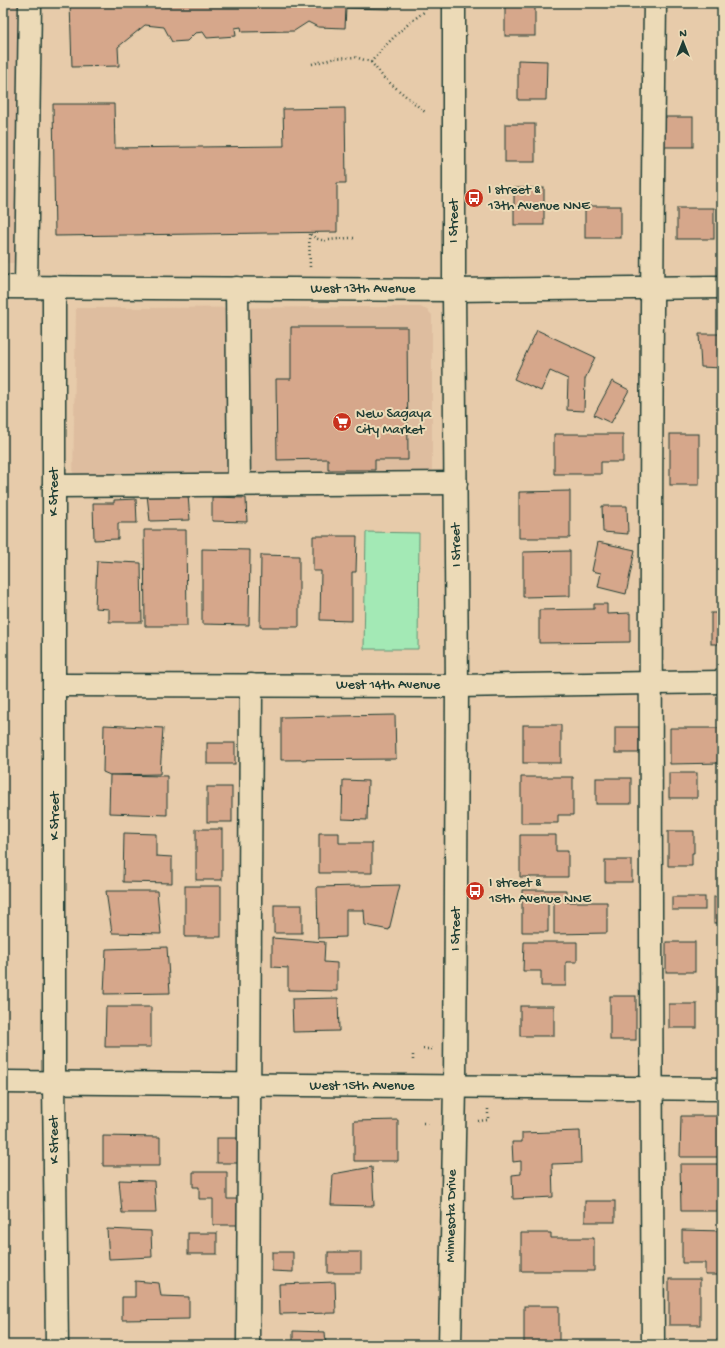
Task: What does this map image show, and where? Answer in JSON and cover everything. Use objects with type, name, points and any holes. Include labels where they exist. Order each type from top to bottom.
[{"type":"street","points":[[26,287],[30,3]]},
{"type":"street","name":"I Street","points":[[454,3],[454,290],[457,686],[455,1087]]},
{"type":"street","points":[[653,1345],[650,683],[651,288],[655,3]]},
{"type":"street","name":"West 13th Avenue","points":[[3,287],[454,290],[722,287]]},
{"type":"street","name":"K Street","points":[[54,287],[54,1083],[57,1345]]},
{"type":"street","points":[[237,288],[239,484]]},
{"type":"street","points":[[54,486],[456,483]]},
{"type":"street","name":"West 14th Avenue","points":[[55,685],[457,686],[722,682]]},
{"type":"street","points":[[248,1345],[251,685]]},
{"type":"street","name":"West 15th Avenue","points":[[3,1082],[455,1087],[722,1088]]},
{"type":"street","name":"Minnesota Drive","points":[[450,1345],[455,1087]]},
{"type":"path","points":[[371,62],[387,42],[424,12]]},
{"type":"path","points":[[312,64],[336,58],[356,57],[371,62],[384,78],[425,112]]},
{"type":"path","points":[[310,268],[309,233],[315,238],[324,241],[339,238],[355,238]]},
{"type":"shaded area","points":[[3,3],[22,3],[24,263],[3,263]]},
{"type":"shaded area","points":[[420,307],[427,310],[432,315],[432,479],[73,481],[76,308]]},
{"type":"green space","points":[[366,532],[419,533],[418,649],[364,649]]},
{"type":"building","points":[[70,3],[390,3],[390,9],[346,8],[345,28],[318,27],[308,22],[294,31],[242,32],[241,27],[235,28],[236,36],[207,38],[203,32],[195,33],[187,41],[172,42],[164,27],[145,25],[118,47],[119,66],[72,67]]},
{"type":"building","points":[[505,3],[535,3],[535,36],[505,36]]},
{"type":"building","points":[[719,3],[722,3],[722,11],[719,11]]},
{"type":"building","points":[[518,60],[547,61],[546,100],[518,100]]},
{"type":"building","points":[[53,104],[114,104],[115,148],[284,146],[283,109],[345,108],[346,183],[337,183],[337,232],[55,236]]},
{"type":"building","points":[[664,117],[693,117],[693,147],[664,147]]},
{"type":"building","points":[[505,124],[535,124],[535,162],[505,162]]},
{"type":"building","points":[[514,188],[544,188],[544,225],[514,225]]},
{"type":"building","points":[[585,206],[621,206],[621,238],[585,238]]},
{"type":"building","points":[[677,208],[714,208],[714,239],[677,239]]},
{"type":"building","name":"New Sagaya City Market","points":[[291,327],[407,327],[408,460],[375,460],[375,470],[328,470],[328,459],[277,460],[276,379],[291,379]]},
{"type":"building","points":[[537,330],[595,357],[585,379],[584,411],[567,410],[568,379],[550,371],[541,391],[514,379]]},
{"type":"building","points":[[699,334],[722,334],[722,368],[701,367]]},
{"type":"building","points":[[612,381],[629,390],[611,423],[594,415]]},
{"type":"building","points":[[554,434],[623,434],[623,462],[601,462],[601,474],[554,474]]},
{"type":"building","points":[[670,434],[699,434],[699,485],[670,485]]},
{"type":"building","points":[[570,491],[570,538],[519,538],[519,492]]},
{"type":"building","points":[[147,495],[188,495],[190,520],[150,521]]},
{"type":"building","points":[[212,497],[246,498],[247,522],[212,521]]},
{"type":"building","points":[[136,499],[137,523],[118,523],[118,539],[94,540],[93,503],[114,503],[114,500]]},
{"type":"building","points":[[602,506],[627,506],[628,534],[603,532]]},
{"type":"building","points":[[144,530],[186,530],[187,626],[145,626]]},
{"type":"building","points":[[313,536],[357,536],[356,572],[352,572],[352,621],[320,620],[321,571],[313,571]]},
{"type":"building","points":[[598,542],[635,550],[626,594],[598,587],[601,573],[592,571]]},
{"type":"building","points":[[202,549],[250,550],[249,625],[202,624]]},
{"type":"building","points":[[570,551],[570,596],[523,597],[523,552]]},
{"type":"building","points":[[261,555],[299,556],[299,627],[260,627]]},
{"type":"building","points":[[97,561],[141,563],[142,622],[109,622],[109,609],[95,608]]},
{"type":"building","points":[[594,604],[607,604],[607,614],[630,613],[630,642],[539,643],[539,610],[594,609]]},
{"type":"building","points":[[711,613],[722,613],[722,644],[711,644]]},
{"type":"building","points":[[395,715],[396,759],[281,760],[281,717]]},
{"type":"building","points":[[104,725],[163,728],[160,774],[110,775],[103,772]]},
{"type":"building","points":[[523,725],[561,725],[561,763],[523,763]]},
{"type":"building","points":[[615,727],[639,727],[639,753],[615,753]]},
{"type":"building","points":[[670,728],[722,728],[722,763],[670,764]]},
{"type":"building","points":[[207,743],[235,743],[235,764],[207,764]]},
{"type":"building","points":[[669,773],[697,773],[697,798],[669,798]]},
{"type":"building","points":[[110,775],[167,776],[167,815],[109,813]]},
{"type":"building","points":[[521,777],[573,777],[573,815],[558,815],[558,823],[521,823]]},
{"type":"building","points":[[596,778],[631,778],[631,804],[596,804]]},
{"type":"building","points":[[343,780],[368,781],[367,820],[342,819]]},
{"type":"building","points":[[207,787],[232,787],[232,822],[207,822]]},
{"type":"building","points":[[196,829],[222,829],[222,880],[196,880]]},
{"type":"building","points":[[668,831],[694,831],[694,853],[692,853],[692,866],[668,866]]},
{"type":"building","points":[[124,833],[156,834],[156,856],[172,857],[172,883],[123,882]]},
{"type":"building","points":[[319,833],[339,833],[339,843],[372,843],[372,873],[319,873]]},
{"type":"building","points":[[520,835],[556,835],[556,851],[568,851],[568,877],[520,877]]},
{"type":"building","points":[[605,860],[632,860],[632,882],[605,882]]},
{"type":"building","points":[[400,885],[389,930],[365,925],[364,910],[346,910],[346,937],[318,938],[317,887]]},
{"type":"building","points":[[185,886],[221,886],[221,937],[185,937]]},
{"type":"building","points":[[522,890],[566,890],[566,902],[607,902],[607,933],[554,934],[554,902],[548,902],[548,932],[522,932]]},
{"type":"building","points":[[106,891],[157,891],[161,934],[112,933]]},
{"type":"building","points":[[672,897],[705,897],[705,910],[672,910]]},
{"type":"building","points":[[714,897],[722,897],[722,923],[714,923]]},
{"type":"building","points":[[274,905],[302,905],[302,933],[274,933]]},
{"type":"building","points":[[272,938],[325,942],[324,962],[337,963],[337,991],[288,990],[288,968],[272,967]]},
{"type":"building","points":[[524,942],[577,942],[577,962],[566,962],[566,986],[541,986],[541,971],[523,971]]},
{"type":"building","points":[[666,942],[695,942],[695,972],[666,972]]},
{"type":"building","points":[[167,947],[170,993],[104,994],[106,949]]},
{"type":"building","points":[[610,996],[636,996],[636,1040],[610,1040]]},
{"type":"building","points":[[338,998],[339,1031],[293,1032],[292,999]]},
{"type":"building","points":[[669,1004],[697,1004],[697,1028],[669,1028]]},
{"type":"building","points":[[520,1006],[554,1006],[554,1036],[520,1036]]},
{"type":"building","points":[[106,1007],[151,1007],[151,1047],[105,1047]]},
{"type":"building","points":[[681,1116],[722,1116],[722,1157],[680,1157]]},
{"type":"building","points":[[398,1120],[398,1161],[354,1161],[354,1121]]},
{"type":"building","points":[[580,1131],[581,1163],[552,1164],[553,1197],[513,1199],[512,1175],[521,1174],[521,1161],[513,1162],[512,1142],[522,1142],[522,1133]]},
{"type":"building","points":[[103,1136],[160,1137],[160,1166],[103,1166]]},
{"type":"building","points":[[217,1138],[241,1138],[241,1163],[217,1163]]},
{"type":"building","points":[[680,1164],[722,1164],[722,1211],[681,1211]]},
{"type":"building","points":[[372,1167],[374,1206],[331,1205],[333,1174]]},
{"type":"building","points":[[193,1172],[227,1172],[227,1199],[243,1199],[243,1225],[213,1225],[213,1199],[199,1199],[199,1187],[193,1187]]},
{"type":"building","points":[[119,1180],[154,1181],[156,1213],[122,1213]]},
{"type":"building","points":[[585,1201],[615,1201],[615,1222],[585,1222]]},
{"type":"building","points":[[107,1229],[151,1231],[152,1257],[109,1259]]},
{"type":"building","points":[[682,1230],[722,1231],[722,1275],[705,1275],[705,1263],[682,1263]]},
{"type":"building","points":[[188,1233],[217,1233],[217,1254],[188,1254]]},
{"type":"building","points":[[521,1233],[551,1233],[551,1238],[594,1238],[594,1271],[521,1271]]},
{"type":"building","points":[[272,1252],[293,1252],[293,1272],[272,1271]]},
{"type":"building","points":[[328,1252],[361,1252],[361,1273],[328,1273]]},
{"type":"building","points":[[669,1279],[700,1279],[700,1325],[669,1325]]},
{"type":"building","points":[[135,1281],[159,1283],[161,1296],[189,1297],[189,1319],[122,1320],[122,1297],[135,1297]]},
{"type":"building","points":[[335,1282],[336,1313],[280,1314],[279,1284]]},
{"type":"building","points":[[524,1306],[559,1306],[559,1345],[524,1345]]},
{"type":"building","points":[[293,1331],[325,1332],[326,1345],[293,1345]]},
{"type":"building","points":[[571,1344],[612,1344],[612,1345]]},
{"type":"place","name":"I street & 13th Avenue NNE","points":[[474,198]]},
{"type":"place","name":"New Sagaya City Market","points":[[342,422]]},
{"type":"place","name":"I street & 15th Avenue NNE","points":[[475,891]]}]
